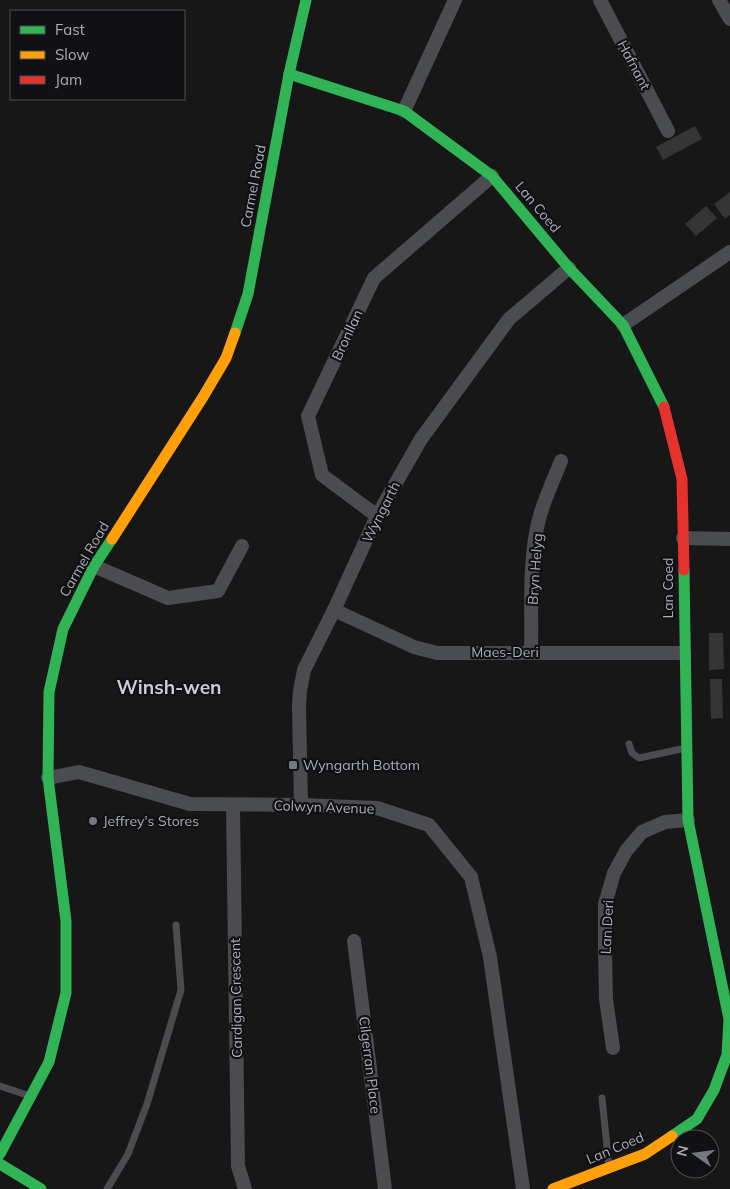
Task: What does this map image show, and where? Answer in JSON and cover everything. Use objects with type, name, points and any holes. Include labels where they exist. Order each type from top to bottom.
[{"type":"street","name":"Carmel Road","points":[[0,1154],[49,1062],[66,993],[66,921],[48,778],[49,692],[63,629],[94,566],[204,397],[226,358],[248,294],[306,0]]},
{"type":"street","points":[[404,111],[455,0]]},
{"type":"street","name":"Hafnant","points":[[600,0],[668,131]]},
{"type":"street","points":[[719,0],[730,19]]},
{"type":"street","name":"Lan Coed","points":[[290,74],[404,111],[492,176],[569,268],[623,325],[665,409],[682,479],[688,820],[729,1019],[727,1054],[714,1090],[697,1119],[645,1154],[553,1189]]},
{"type":"street","name":"Bronllan","points":[[377,516],[322,475],[308,416],[374,278],[492,176]]},
{"type":"street","points":[[623,325],[730,252]]},
{"type":"street","name":"Wyngarth","points":[[302,805],[300,691],[304,670],[377,516],[421,439],[509,320],[569,268]]},
{"type":"street","name":"Bryn Helyg","points":[[531,652],[532,568],[536,533],[542,510],[561,461]]},
{"type":"street","points":[[684,538],[730,539]]},
{"type":"street","points":[[94,566],[168,598],[185,596],[218,591],[242,546]]},
{"type":"street","name":"Maes-Deri","points":[[334,610],[414,647],[436,652],[684,653]]},
{"type":"street","name":"Colwyn Avenue","points":[[48,778],[79,772],[190,804],[377,808],[429,825],[472,877],[490,957],[523,1189]]},
{"type":"street","name":"Cardigan Crescent","points":[[233,805],[238,1166],[245,1189]]},
{"type":"street","name":"Lan Deri","points":[[613,1048],[606,999],[605,904],[614,873],[626,851],[642,832],[665,822],[688,820]]},
{"type":"street","name":"Cilgerran Place","points":[[354,941],[385,1189]]},
{"type":"street","points":[[0,1164],[41,1189]]},
{"type":"lane","points":[[629,744],[632,753],[639,758],[686,748]]},
{"type":"lane","points":[[107,1189],[128,1154],[147,1104],[181,990],[176,924]]},
{"type":"lane","points":[[0,1086],[31,1097]]},
{"type":"lane","points":[[602,1098],[609,1168]]},
{"type":"building","points":[[695,126],[702,139],[663,160],[656,147]]},
{"type":"building","points":[[730,192],[730,215],[725,219],[714,204]]},
{"type":"building","points":[[706,206],[717,218],[696,236],[685,224]]},
{"type":"building","points":[[709,633],[723,633],[724,669],[709,670]]},
{"type":"building","points":[[710,679],[722,679],[723,718],[711,719]]},
{"type":"traffic: fast","points":[[235,333],[248,294],[289,74],[306,0]]},
{"type":"traffic: fast","points":[[289,74],[404,111],[492,176],[569,268],[623,325],[664,407]]},
{"type":"traffic: fast","points":[[0,1154],[49,1062],[66,993],[66,921],[48,778],[49,692],[63,629],[94,566],[112,539]]},
{"type":"traffic: fast","points":[[682,1129],[697,1119],[714,1090],[727,1055],[729,1019],[688,820],[684,570]]},
{"type":"traffic: fast","points":[[0,1164],[41,1189]]},
{"type":"traffic: slow","points":[[112,539],[203,397],[226,358],[235,333]]},
{"type":"traffic: slow","points":[[553,1189],[645,1154],[670,1137]]},
{"type":"traffic: jam","points":[[664,407],[682,479],[684,570]]},
{"type":"place","name":"Wyngarth Bottom","points":[[293,765]]},
{"type":"place","name":"Jeffrey's Stores","points":[[93,821]]},
{"type":"district","name":"Winsh-wen","points":[[169,687]]}]
